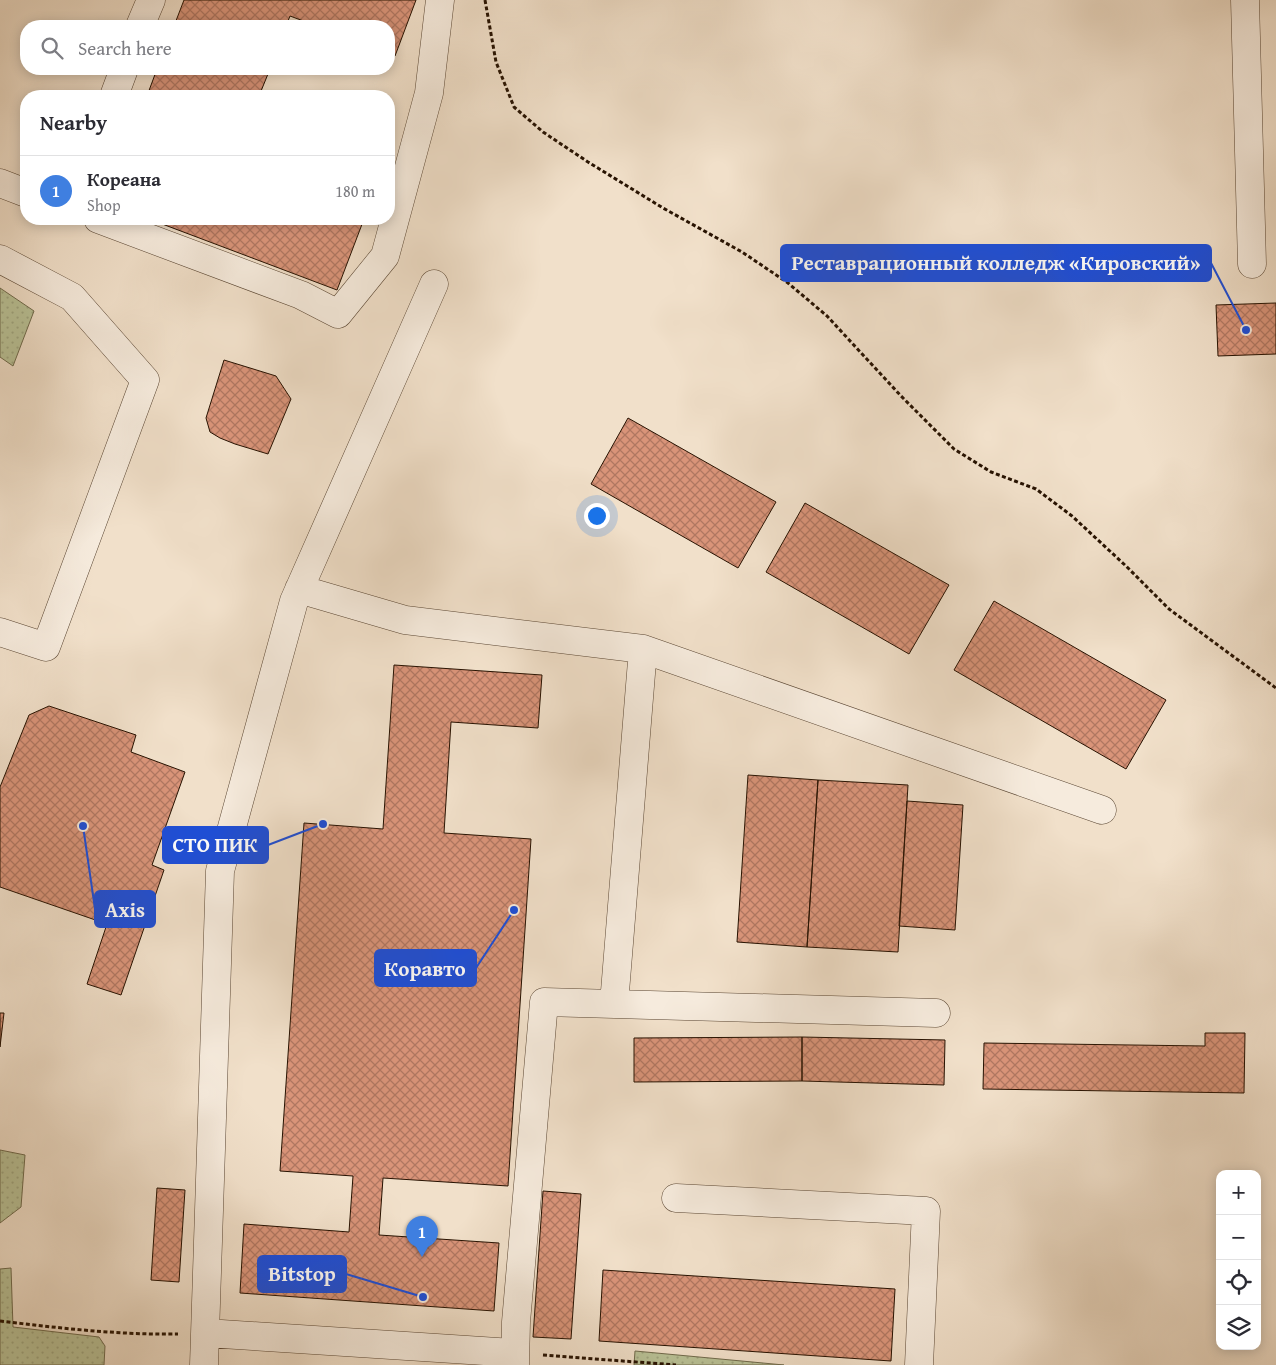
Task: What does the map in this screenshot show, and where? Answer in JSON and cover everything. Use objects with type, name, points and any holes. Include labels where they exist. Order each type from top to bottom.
[{"type":"lane","points":[[142,20],[150,0]]},
{"type":"lane","points":[[395,219],[429,93],[440,0]]},
{"type":"lane","points":[[1246,0],[1252,264]]},
{"type":"lane","points":[[116,90],[122,75]]},
{"type":"lane","points":[[0,183],[20,191]]},
{"type":"lane","points":[[114,225],[301,295],[338,314],[385,256],[393,225]]},
{"type":"lane","points":[[0,258],[72,297],[145,380],[46,647],[0,632]]},
{"type":"lane","points":[[204,1365],[220,871],[294,601],[434,284]]},
{"type":"lane","points":[[299,589],[405,620],[643,649],[1102,810]]},
{"type":"lane","points":[[614,1004],[643,649]]},
{"type":"lane","points":[[206,1333],[515,1359],[517,1312],[544,1002],[936,1013]]},
{"type":"lane","points":[[676,1198],[926,1211],[919,1365]]},
{"type":"path","points":[[485,0],[496,62],[514,107],[543,132],[588,162],[663,208],[742,252],[788,283],[827,316],[901,396],[954,449],[991,472],[1036,489],[1072,516],[1169,609],[1276,688]]},
{"type":"path","points":[[0,1321],[80,1330],[152,1334],[206,1333]]},
{"type":"path","points":[[515,1359],[676,1365]]},
{"type":"green space","points":[[0,288],[34,311],[13,366],[0,357]]},
{"type":"green space","points":[[0,1150],[25,1155],[21,1207],[0,1223]]},
{"type":"green space","points":[[11,1268],[13,1327],[99,1337],[105,1346],[104,1365],[0,1365],[0,1269]]},
{"type":"green space","points":[[635,1351],[784,1365],[634,1365]]},
{"type":"building","points":[[184,0],[416,0],[395,56],[395,20],[301,20],[290,16],[288,20],[176,20]]},
{"type":"building","points":[[155,75],[268,75],[261,90],[149,90]]},
{"type":"building","points":[[165,225],[362,225],[337,290]]},
{"type":"building","points":[[1276,303],[1276,354],[1218,356],[1216,305]]},
{"type":"building","points":[[224,360],[276,376],[291,399],[268,454],[235,444],[210,432],[206,418]]},
{"type":"building","points":[[628,418],[776,502],[738,568],[591,484]]},
{"type":"building","points":[[805,503],[949,585],[909,654],[766,572]]},
{"type":"building","points":[[994,601],[1166,700],[1126,769],[954,670]]},
{"type":"building","points":[[394,665],[542,675],[538,728],[451,722],[444,833],[531,839],[508,1186],[383,1178],[379,1235],[499,1243],[494,1311],[240,1293],[244,1224],[349,1232],[353,1176],[280,1171],[304,823],[383,829]]},
{"type":"building","points":[[49,706],[136,735],[131,752],[185,772],[152,865],[164,870],[121,995],[87,984],[107,924],[0,887],[0,787],[29,715]]},
{"type":"building","points":[[748,775],[818,780],[807,947],[737,942]]},
{"type":"building","points":[[818,780],[908,785],[898,952],[807,947]]},
{"type":"building","points":[[907,801],[963,805],[955,930],[899,926]]},
{"type":"building","points":[[0,1013],[4,1013],[0,1047]]},
{"type":"building","points":[[1205,1033],[1245,1033],[1244,1093],[983,1089],[984,1043],[1205,1046]]},
{"type":"building","points":[[802,1037],[802,1081],[634,1082],[634,1038]]},
{"type":"building","points":[[802,1037],[945,1040],[944,1085],[802,1081]]},
{"type":"building","points":[[157,1188],[185,1190],[179,1282],[151,1280]]},
{"type":"building","points":[[543,1191],[581,1194],[571,1339],[533,1337]]},
{"type":"building","points":[[603,1270],[895,1289],[891,1361],[599,1341]]},
{"type":"place","name":"Реставрационный колледж «Кировский»","points":[[1246,330]]},
{"type":"place","name":"СТО ПИК","points":[[323,824]]},
{"type":"place","name":"Axis","points":[[83,826]]},
{"type":"place","name":"Коравто","points":[[514,910]]},
{"type":"place","name":"Кореана","points":[[422,1257]]},
{"type":"place","name":"Bitstop","points":[[423,1297]]}]
